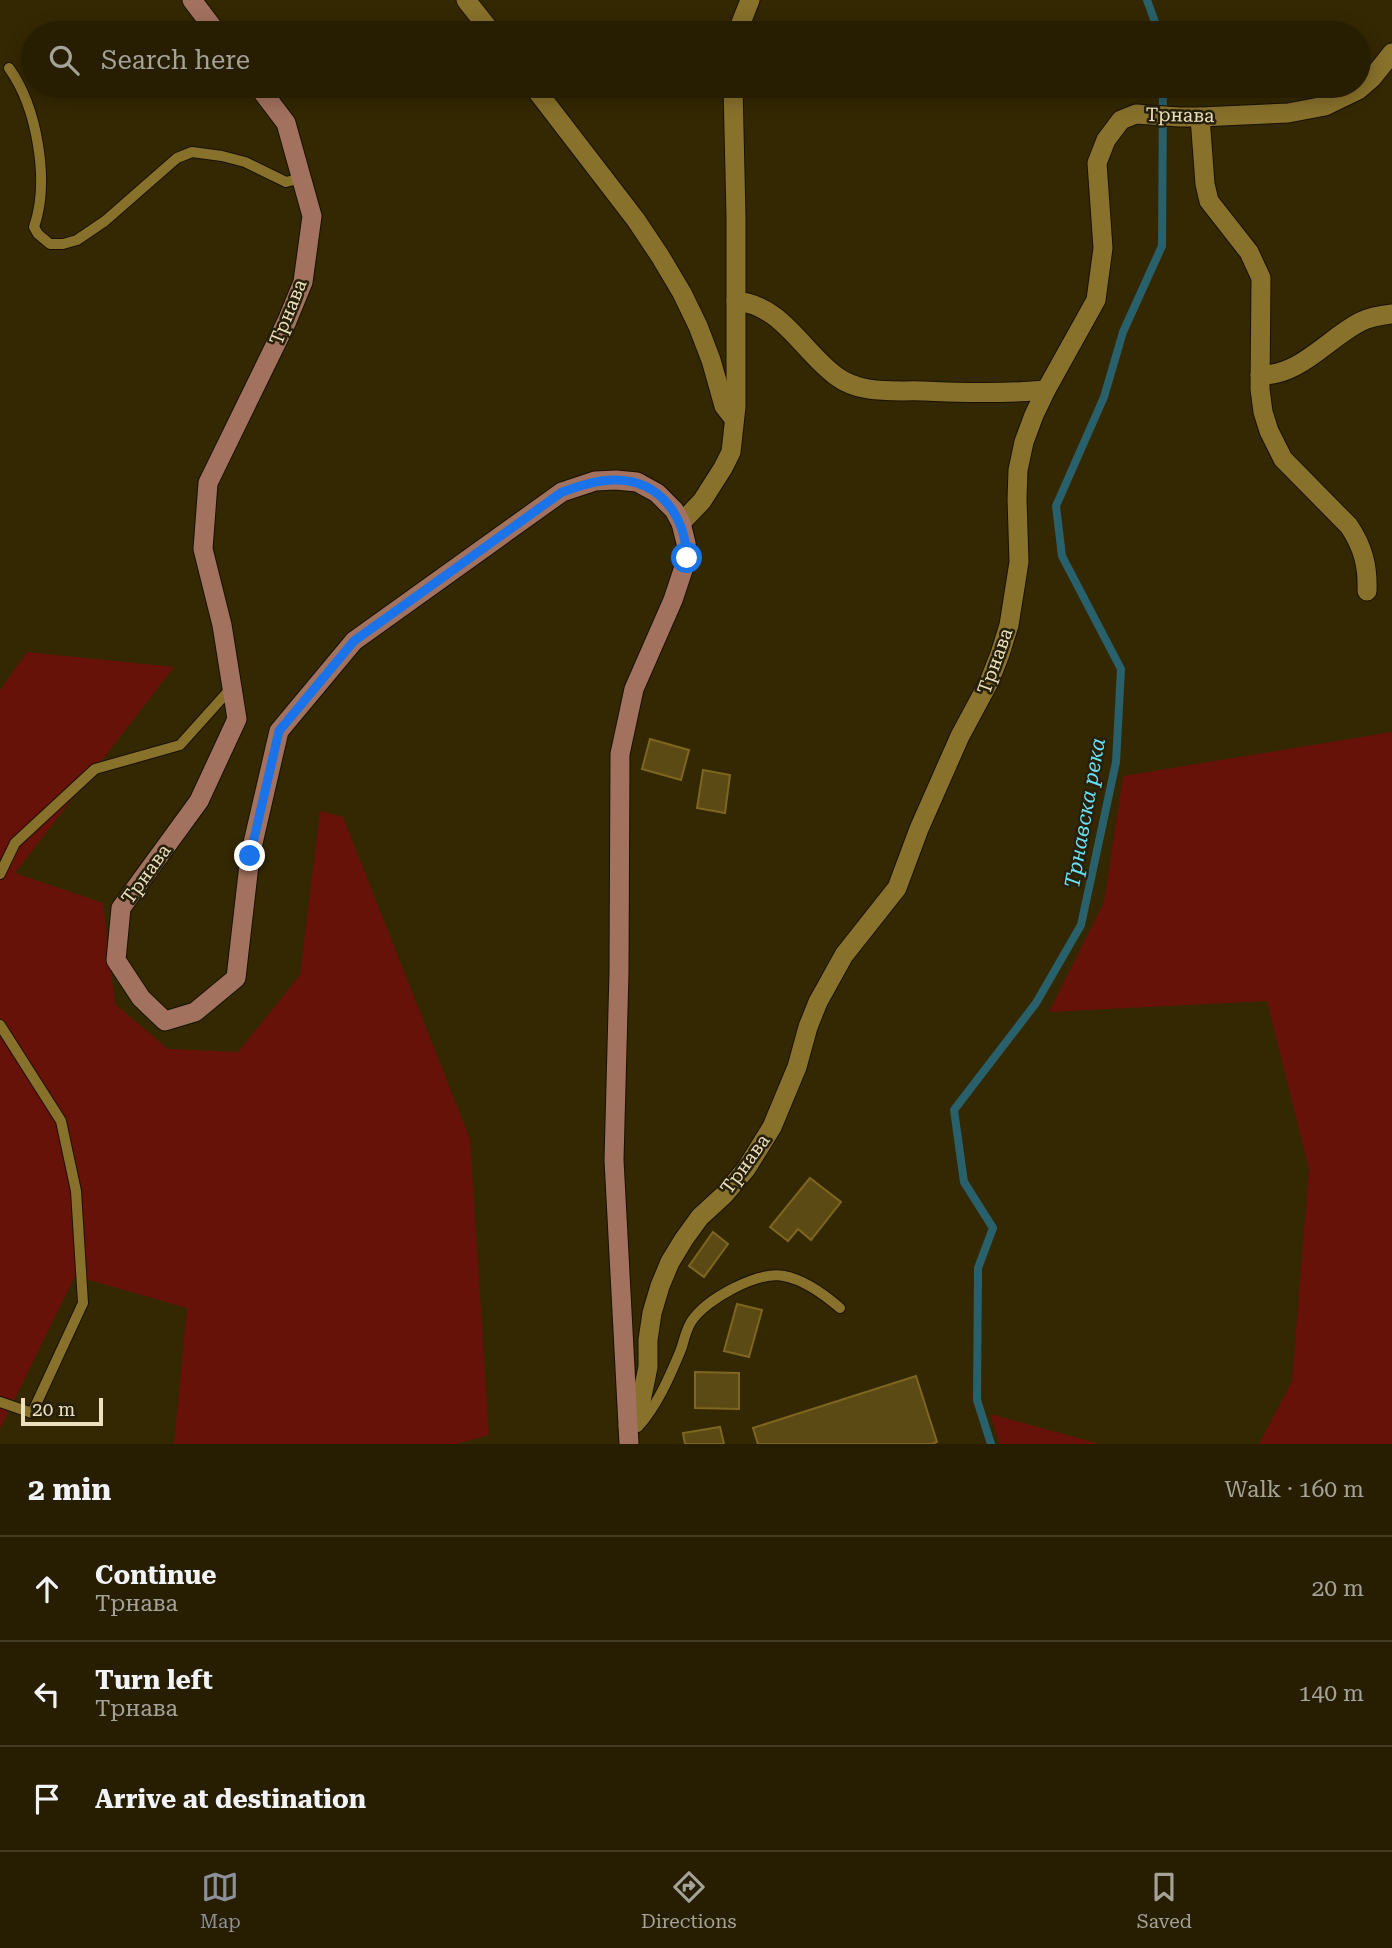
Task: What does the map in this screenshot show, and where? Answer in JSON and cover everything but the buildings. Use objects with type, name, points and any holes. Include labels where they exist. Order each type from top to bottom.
[{"type":"main road","points":[[192,0],[209,21]]},
{"type":"main road","name":"Трнава","points":[[267,98],[286,123],[312,216],[303,282],[287,321],[208,484],[203,549],[222,625],[237,719],[199,801],[121,908],[116,960],[141,998],[165,1021],[195,1012],[236,978],[250,856],[279,731],[354,641],[562,492],[595,481],[616,480],[638,482],[657,493],[674,510],[681,523],[687,558],[673,600],[634,689],[620,754],[619,972],[614,1160],[629,1436]]},
{"type":"street","points":[[466,0],[483,21]]},
{"type":"street","points":[[742,21],[750,0]]},
{"type":"street","name":"Трнава","points":[[1371,78],[1392,53]]},
{"type":"street","points":[[542,98],[636,220],[660,256],[698,326],[724,406],[734,419]]},
{"type":"street","points":[[681,523],[702,501],[731,452],[736,301],[733,98]]},
{"type":"street","name":"Трнава","points":[[629,1436],[640,1406],[648,1367],[652,1313],[670,1262],[700,1217],[725,1194],[746,1169],[766,1138],[797,1066],[818,1002],[844,955],[897,888],[919,829],[960,736],[989,682],[1009,625],[1015,593],[1019,562],[1018,470],[1024,442],[1046,390],[1096,300],[1102,248],[1097,163],[1101,150],[1121,120],[1136,114],[1200,117],[1288,113],[1325,106],[1344,98]]},
{"type":"street","points":[[1200,117],[1205,184],[1209,201],[1249,252],[1261,278],[1260,375],[1263,412],[1269,431],[1283,459],[1349,526],[1356,537],[1366,562],[1367,591]]},
{"type":"street","points":[[736,301],[750,302],[765,309],[783,323],[836,376],[860,387],[895,392],[1010,394],[1046,390]]},
{"type":"street","points":[[1260,375],[1287,371],[1361,321],[1392,314]]},
{"type":"lane","points":[[9,68],[21,88]]},
{"type":"lane","points":[[26,98],[38,144],[40,195],[39,212],[34,227],[50,244],[77,240],[104,221],[177,158],[192,152],[245,162],[286,182],[302,178]]},
{"type":"lane","points":[[0,874],[15,843],[94,769],[180,745],[232,687]]},
{"type":"lane","points":[[0,1025],[61,1121],[76,1191],[83,1303],[32,1413],[0,1402]]},
{"type":"lane","points":[[629,1436],[651,1413],[692,1321],[714,1298],[767,1276],[785,1276],[806,1284],[840,1308]]},
{"type":"shaded area","points":[[27,652],[174,667],[15,873],[103,903],[115,1004],[168,1049],[238,1052],[300,975],[320,811],[343,817],[470,1139],[489,1435],[457,1444],[174,1444],[187,1308],[75,1276],[0,1429],[0,690]]},
{"type":"shaded area","points":[[1392,732],[1392,1444],[1259,1444],[1292,1381],[1309,1169],[1267,1001],[1049,1012],[1104,902],[1123,776]]},
{"type":"shaded area","points":[[990,1414],[1100,1444],[1000,1444]]},
{"type":"waterway","name":"Трнавска река","points":[[1147,0],[1155,21]]},
{"type":"waterway","name":"Трнавска река","points":[[991,1444],[977,1400],[978,1268],[993,1228],[964,1182],[954,1110],[1036,1003],[1081,925],[1116,762],[1121,669],[1062,556],[1056,506],[1104,397],[1123,332],[1162,246],[1163,98]]},
{"type":"route","points":[[250,856],[279,731],[354,641],[562,492],[595,481],[638,482],[657,493],[674,510],[681,523],[687,558]]}]
